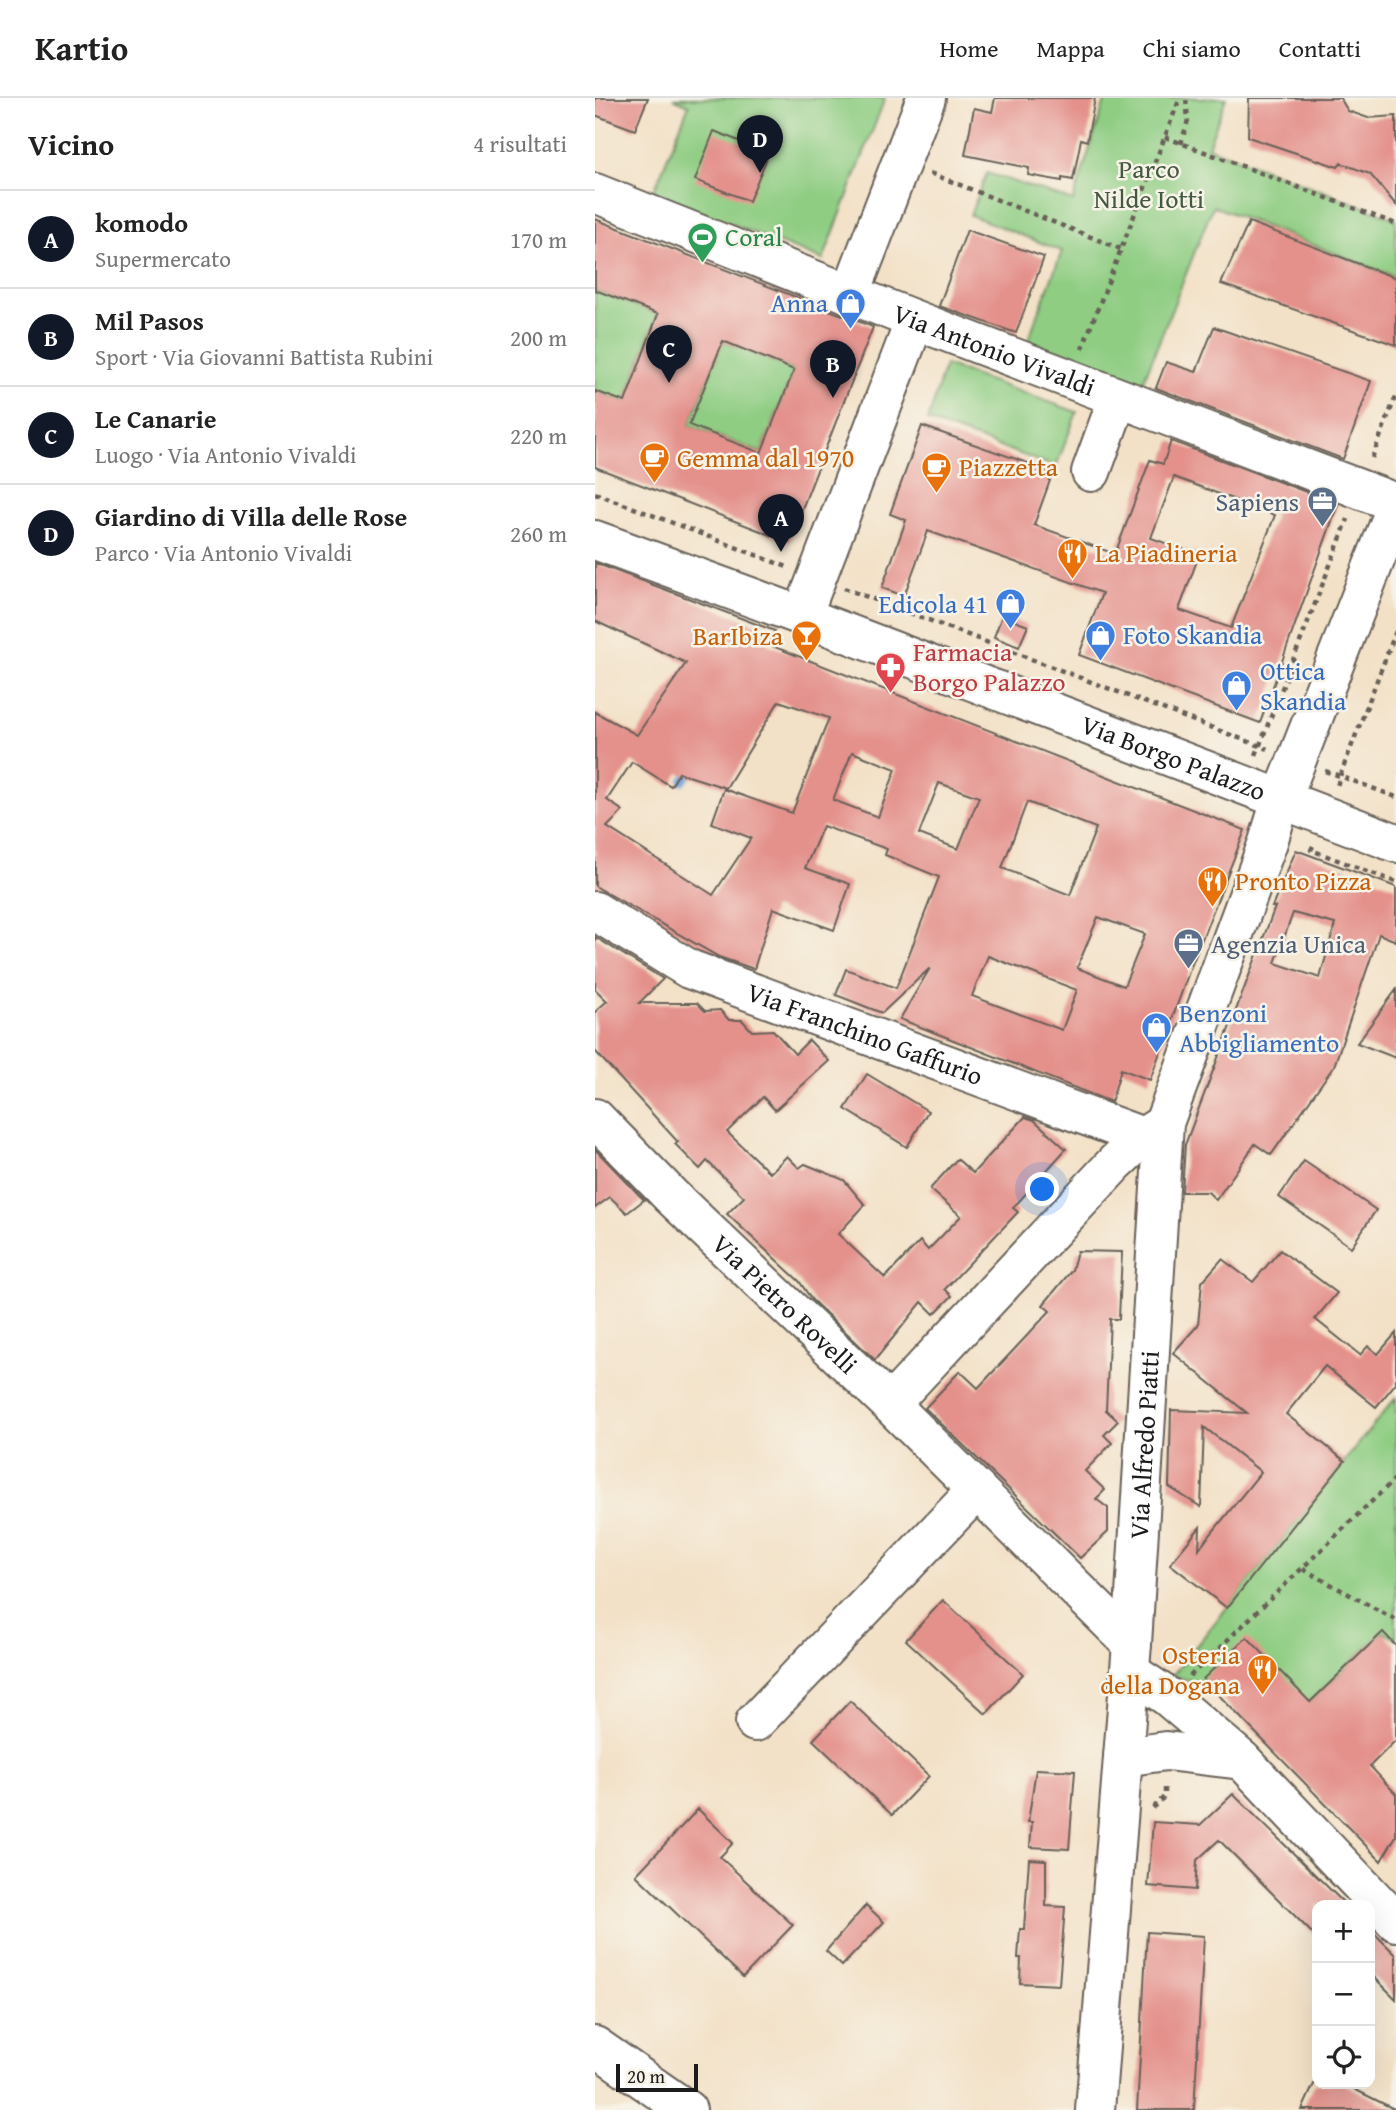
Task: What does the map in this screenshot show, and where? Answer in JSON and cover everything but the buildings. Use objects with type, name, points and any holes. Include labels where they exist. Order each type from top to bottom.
[{"type":"street","points":[[850,295],[926,98]]},
{"type":"street","name":"Via Antonio Vivaldi","points":[[595,193],[850,295],[1396,505]]},
{"type":"street","points":[[802,616],[915,320]]},
{"type":"street","points":[[1091,472],[1118,398]]},
{"type":"street","name":"Via Alfredo Piatti","points":[[1095,2110],[1131,1658],[1154,1130],[1268,842],[1281,800],[1396,505]]},
{"type":"street","name":"Via Borgo Palazzo","points":[[595,540],[802,616],[1396,843]]},
{"type":"street","name":"Via Franchino Gaffurio","points":[[595,911],[689,970],[1154,1130]]},
{"type":"street","name":"Via Pietro Rovelli","points":[[595,1118],[671,1196],[977,1490],[1168,1696],[1242,1760],[1394,1916]]},
{"type":"street","points":[[890,1404],[1116,1162],[1154,1130]]},
{"type":"street","points":[[755,1723],[977,1490]]},
{"type":"street","points":[[1123,1757],[1166,1751],[1242,1760]]},
{"type":"street","points":[[595,2046],[687,2110]]},
{"type":"path","points":[[1070,379],[1180,98]]},
{"type":"path","points":[[1181,144],[1188,120],[1186,98]]},
{"type":"path","points":[[1165,137],[1396,224]]},
{"type":"path","points":[[901,162],[1121,249]]},
{"type":"path","points":[[1244,785],[1396,396]]},
{"type":"path","points":[[595,493],[1396,797]]},
{"type":"path","points":[[1396,631],[1311,850],[1396,883]]},
{"type":"path","points":[[1168,1696],[1396,1478]]},
{"type":"path","points":[[1303,1569],[1396,1620]]},
{"type":"green space","points":[[673,98],[885,98],[823,260],[653,193],[689,105]]},
{"type":"green space","name":"Parco Nilde Iotti","points":[[1106,98],[1226,98],[1208,147],[1396,219],[1396,277],[1213,206],[1139,392],[1025,348],[1062,251],[970,215],[987,173],[1073,201]]},
{"type":"green space","points":[[595,290],[658,314],[625,402],[595,391]]},
{"type":"green space","points":[[723,341],[794,370],[761,453],[689,425]]},
{"type":"green space","points":[[945,365],[1077,412],[1056,467],[928,421]]},
{"type":"green space","points":[[1396,1397],[1396,1638],[1383,1632],[1310,1702],[1236,1649],[1201,1683],[1172,1676]]},
{"type":"waterway","points":[[683,781],[692,769]]},
{"type":"place","name":"Giardino di Villa delle Rose","points":[[760,173]]},
{"type":"place","name":"Coral","points":[[702,264]]},
{"type":"place","name":"Anna","points":[[851,330]]},
{"type":"place","name":"Le Canarie","points":[[669,383]]},
{"type":"place","name":"Mil Pasos","points":[[833,398]]},
{"type":"place","name":"Gemma dal 1970","points":[[654,485]]},
{"type":"place","name":"Piazzetta","points":[[936,494]]},
{"type":"place","name":"Sapiens","points":[[1322,529]]},
{"type":"place","name":"komodo","points":[[781,552]]},
{"type":"place","name":"La Piadineria","points":[[1072,580]]},
{"type":"place","name":"Edicola 41","points":[[1011,631]]},
{"type":"place","name":"Foto Skandia","points":[[1100,662]]},
{"type":"place","name":"BarIbiza","points":[[806,663]]},
{"type":"place","name":"Farmacia Borgo Palazzo","points":[[890,694]]},
{"type":"place","name":"Ottica Skandia","points":[[1237,713]]},
{"type":"place","name":"Pronto Pizza","points":[[1212,908]]},
{"type":"place","name":"Agenzia Unica","points":[[1188,971]]},
{"type":"place","name":"Benzoni Abbigliamento","points":[[1156,1055]]},
{"type":"place","name":"Osteria della Dogana","points":[[1263,1697]]}]
